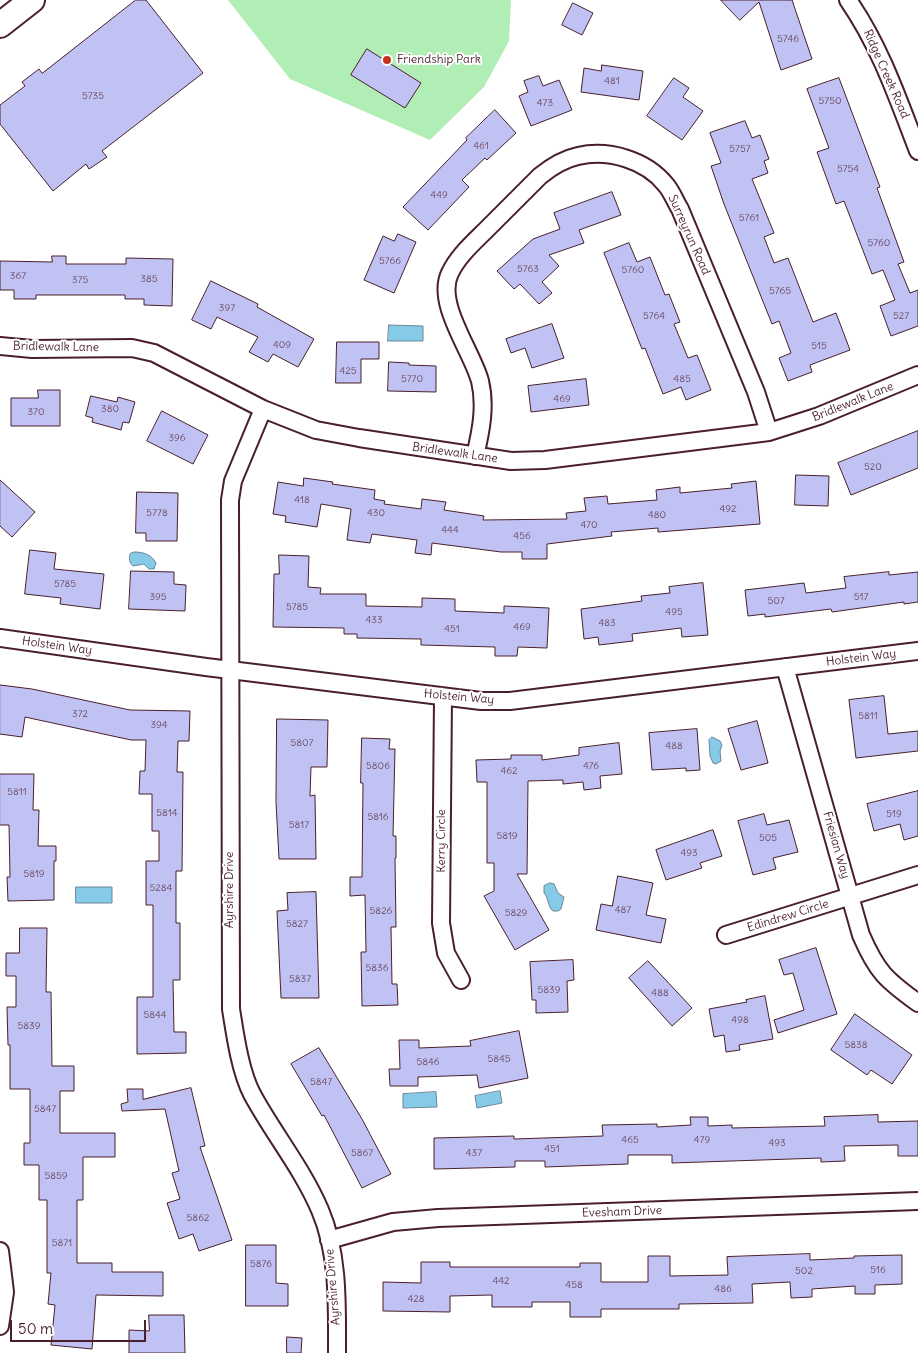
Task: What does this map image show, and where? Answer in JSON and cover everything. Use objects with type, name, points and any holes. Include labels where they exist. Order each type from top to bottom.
[{"type":"street","points":[[0,25],[32,0]]},
{"type":"street","name":"Ridge Creek Road","points":[[848,0],[862,19],[890,77],[918,151]]},
{"type":"street","name":"Surreyrun Road","points":[[475,456],[482,416],[480,381],[448,306],[446,288],[449,274],[464,252],[540,176],[554,165],[577,156],[599,154],[619,156],[637,163],[652,172],[666,186],[680,209],[756,392],[769,432]]},
{"type":"street","name":"Bridlewalk Lane","points":[[0,346],[32,349],[132,348],[147,351],[177,364],[263,410],[316,430],[511,461],[545,460],[769,432],[819,416],[918,375]]},
{"type":"street","name":"Ayrshire Drive","points":[[263,410],[233,481],[230,500],[231,1009],[234,1033],[252,1092],[306,1182],[320,1211],[329,1240],[334,1268],[337,1353]]},
{"type":"street","name":"Holstein Way","points":[[0,638],[206,667],[481,701],[510,701],[918,651]]},
{"type":"street","name":"Friesian Way","points":[[786,667],[862,935],[870,955],[880,972],[896,987],[918,1003]]},
{"type":"street","name":"Kerry Circle","points":[[443,696],[441,923],[446,954],[461,980]]},
{"type":"street","name":"Edindrew Circle","points":[[726,935],[918,874]]},
{"type":"street","name":"Evesham Drive","points":[[329,1240],[393,1222],[438,1218],[918,1201]]},
{"type":"street","points":[[0,1251],[5,1292],[0,1326]]},
{"type":"green space","name":"Friendship Park","points":[[228,0],[511,0],[509,41],[484,87],[430,140],[290,79]]},
{"type":"water","points":[[389,325],[423,326],[423,341],[388,341]]},
{"type":"water","points":[[134,552],[144,553],[152,557],[156,563],[154,569],[149,569],[144,564],[133,566],[129,557]]},
{"type":"water","points":[[712,737],[720,741],[722,745],[720,751],[721,761],[716,764],[713,763],[710,756],[709,740]]},
{"type":"water","points":[[550,883],[554,884],[558,893],[564,897],[561,909],[558,911],[551,909],[544,893],[544,886]]},
{"type":"water","points":[[76,887],[112,887],[112,903],[76,903]]},
{"type":"water","points":[[500,1091],[502,1103],[477,1108],[475,1096]]},
{"type":"water","points":[[436,1092],[437,1107],[403,1108],[403,1094]]},
{"type":"building","points":[[136,0],[146,0],[203,73],[102,151],[107,157],[89,169],[86,164],[53,191],[0,124],[0,105],[25,86],[22,82],[39,69],[42,73]]},
{"type":"building","points":[[721,0],[792,0],[812,59],[781,70],[759,2],[740,20]]},
{"type":"building","points":[[573,3],[593,13],[582,35],[562,25]]},
{"type":"building","points":[[367,49],[421,83],[405,108],[351,75]]},
{"type":"building","points":[[602,65],[643,71],[639,100],[581,92],[584,68],[601,71]]},
{"type":"building","points":[[539,76],[543,86],[559,80],[572,110],[531,126],[519,96],[528,92],[524,81]]},
{"type":"building","points":[[674,78],[689,88],[683,97],[703,111],[682,140],[647,116]]},
{"type":"building","points":[[839,78],[880,187],[877,188],[904,262],[898,264],[910,293],[918,290],[918,326],[891,336],[880,306],[895,300],[883,270],[872,274],[844,201],[836,204],[817,152],[829,148],[807,89]]},
{"type":"building","points":[[495,110],[516,133],[462,180],[469,187],[428,230],[403,207],[467,140],[466,138]]},
{"type":"building","points":[[745,121],[752,138],[760,135],[769,159],[764,161],[768,173],[752,179],[774,233],[764,237],[774,263],[788,258],[813,322],[836,313],[850,350],[810,365],[812,372],[788,381],[779,358],[791,353],[779,321],[772,324],[724,204],[711,166],[721,163],[710,133]]},
{"type":"building","points":[[612,192],[621,215],[579,230],[584,243],[549,255],[559,266],[542,282],[552,293],[539,304],[520,284],[514,289],[497,271],[533,239],[560,229],[554,213]]},
{"type":"building","points":[[398,234],[416,242],[394,293],[364,280],[383,236],[394,241]]},
{"type":"building","points":[[629,243],[637,262],[650,257],[665,295],[669,294],[680,322],[674,324],[688,358],[697,355],[711,390],[686,400],[681,387],[663,394],[645,348],[642,349],[604,253]]},
{"type":"building","points":[[52,256],[66,256],[66,264],[126,264],[126,258],[173,259],[172,306],[144,305],[144,299],[125,299],[125,295],[36,295],[36,299],[14,299],[14,290],[0,290],[0,261],[52,262]]},
{"type":"building","points":[[211,281],[258,304],[257,307],[314,339],[298,367],[273,354],[268,362],[249,352],[258,337],[217,317],[211,329],[192,320]]},
{"type":"building","points":[[552,324],[564,358],[532,368],[525,348],[511,353],[506,339]]},
{"type":"building","points":[[337,342],[379,342],[379,359],[361,359],[361,383],[336,383]]},
{"type":"building","points":[[389,362],[436,366],[436,392],[388,391]]},
{"type":"building","points":[[586,379],[589,405],[531,412],[528,386]]},
{"type":"building","points":[[38,390],[60,390],[60,426],[11,426],[11,398],[38,398]]},
{"type":"building","points":[[91,396],[117,402],[118,397],[135,402],[129,423],[123,422],[121,430],[92,422],[93,418],[86,416]]},
{"type":"building","points":[[162,411],[208,435],[193,464],[147,441]]},
{"type":"building","points":[[918,431],[918,468],[851,495],[838,463]]},
{"type":"building","points":[[796,475],[829,476],[828,506],[795,505]]},
{"type":"building","points":[[304,478],[375,490],[374,499],[385,501],[384,504],[421,509],[422,499],[446,502],[444,510],[484,516],[483,520],[567,519],[566,513],[586,511],[584,498],[607,496],[608,504],[657,500],[656,490],[680,487],[680,493],[732,488],[731,484],[756,481],[760,524],[658,532],[658,528],[611,532],[612,536],[547,544],[547,559],[522,559],[522,552],[501,552],[432,543],[431,555],[415,553],[417,540],[372,534],[370,543],[347,540],[351,509],[321,504],[317,527],[285,522],[286,516],[273,514],[278,482],[303,486]]},
{"type":"building","points":[[0,480],[35,512],[12,537],[0,526]]},
{"type":"building","points":[[137,492],[178,493],[177,541],[146,541],[146,533],[136,533]]},
{"type":"building","points":[[30,550],[56,553],[54,569],[104,574],[100,609],[60,604],[61,598],[25,594]]},
{"type":"building","points":[[279,555],[309,556],[308,587],[321,588],[320,594],[366,594],[366,606],[422,607],[422,598],[455,599],[455,611],[504,613],[504,606],[549,608],[547,648],[518,647],[517,656],[495,656],[495,647],[421,645],[421,639],[357,638],[357,634],[344,634],[344,628],[273,627],[274,574],[279,574]]},
{"type":"building","points":[[131,571],[174,572],[174,584],[186,585],[185,611],[129,609]]},
{"type":"building","points":[[889,572],[889,575],[918,572],[918,602],[904,604],[904,602],[832,612],[831,609],[765,617],[765,614],[748,616],[745,590],[804,583],[806,593],[846,588],[844,577]]},
{"type":"building","points":[[703,583],[708,635],[682,637],[681,628],[632,634],[633,641],[599,645],[598,637],[584,639],[581,609],[642,601],[641,596],[670,593],[669,587]]},
{"type":"building","points":[[0,685],[32,689],[130,710],[190,711],[189,741],[178,741],[177,772],[183,772],[182,871],[176,871],[176,923],[180,923],[180,980],[173,980],[174,1032],[186,1032],[186,1053],[137,1054],[137,997],[153,997],[153,905],[146,905],[146,861],[159,861],[159,831],[152,831],[152,794],[139,794],[140,771],[145,771],[146,740],[131,740],[25,717],[22,737],[0,734]]},
{"type":"building","points":[[884,696],[888,734],[918,731],[918,751],[856,758],[849,700]]},
{"type":"building","points":[[277,719],[328,720],[327,767],[311,767],[310,796],[315,795],[316,859],[279,859],[276,802]]},
{"type":"building","points":[[757,721],[768,763],[741,770],[728,729]]},
{"type":"building","points":[[697,729],[700,770],[686,771],[686,768],[652,770],[649,733]]},
{"type":"building","points":[[362,738],[390,739],[389,749],[395,749],[393,836],[396,836],[396,927],[391,927],[392,984],[397,984],[398,1005],[362,1006],[361,952],[366,952],[365,895],[350,896],[350,877],[362,877]]},
{"type":"building","points":[[619,743],[622,774],[600,776],[601,788],[584,790],[583,782],[563,784],[563,780],[528,781],[527,874],[517,874],[549,930],[515,950],[484,896],[494,891],[494,863],[487,863],[487,782],[477,782],[476,760],[511,759],[511,755],[542,755],[542,760],[579,755],[579,748]]},
{"type":"building","points":[[0,774],[34,774],[33,810],[39,810],[38,846],[56,846],[54,900],[8,901],[7,877],[10,877],[9,825],[0,825]]},
{"type":"building","points":[[918,791],[918,836],[904,840],[900,824],[874,831],[867,804]]},
{"type":"building","points":[[764,814],[767,825],[789,820],[798,852],[773,858],[776,869],[753,875],[738,821]]},
{"type":"building","points":[[713,830],[722,856],[700,863],[702,868],[666,880],[656,850]]},
{"type":"building","points":[[618,876],[653,883],[646,915],[666,919],[661,943],[596,930],[601,904],[612,906]]},
{"type":"building","points":[[316,892],[319,998],[281,998],[277,911],[288,910],[287,893]]},
{"type":"building","points":[[20,928],[47,928],[46,992],[51,992],[52,1066],[74,1066],[74,1091],[60,1091],[60,1133],[115,1133],[115,1157],[83,1157],[83,1200],[77,1200],[77,1263],[112,1263],[112,1272],[163,1272],[163,1296],[96,1295],[92,1349],[51,1345],[55,1305],[48,1304],[51,1273],[47,1273],[47,1200],[39,1200],[39,1165],[24,1165],[24,1143],[30,1143],[30,1089],[10,1089],[10,1045],[8,1045],[7,1007],[16,1007],[16,976],[6,976],[6,953],[19,953]]},
{"type":"building","points":[[816,948],[837,1014],[778,1033],[774,1020],[804,1010],[793,973],[784,975],[779,960]]},
{"type":"building","points":[[573,960],[574,980],[567,981],[568,1012],[536,1013],[536,1000],[532,1000],[530,962]]},
{"type":"building","points":[[648,961],[692,1008],[672,1026],[629,978]]},
{"type":"building","points":[[765,996],[773,1039],[739,1045],[740,1050],[726,1052],[724,1035],[714,1037],[709,1009],[747,1002],[746,1000]]},
{"type":"building","points":[[855,1014],[912,1055],[892,1084],[871,1070],[867,1075],[831,1050]]},
{"type":"building","points":[[519,1031],[528,1078],[479,1088],[477,1075],[418,1077],[418,1086],[390,1086],[389,1069],[400,1069],[399,1040],[419,1040],[419,1048],[471,1046],[470,1041]]},
{"type":"building","points":[[319,1048],[362,1119],[391,1174],[362,1188],[324,1115],[322,1116],[291,1064]]},
{"type":"building","points":[[191,1088],[205,1146],[200,1147],[232,1240],[199,1251],[193,1234],[179,1239],[167,1203],[180,1199],[172,1173],[179,1171],[165,1109],[122,1111],[121,1104],[128,1102],[127,1089],[143,1089],[143,1099]]},
{"type":"building","points":[[878,1115],[878,1122],[918,1121],[918,1156],[898,1156],[898,1145],[844,1146],[845,1161],[821,1162],[821,1158],[672,1163],[672,1155],[628,1155],[628,1164],[545,1167],[545,1161],[515,1161],[515,1167],[434,1169],[434,1138],[514,1136],[514,1139],[603,1136],[602,1125],[657,1124],[657,1127],[691,1125],[690,1117],[708,1117],[708,1126],[732,1125],[732,1128],[825,1126],[824,1117]]},
{"type":"building","points":[[246,1245],[276,1245],[276,1283],[288,1284],[288,1306],[246,1306]]},
{"type":"building","points":[[810,1254],[810,1260],[854,1258],[854,1256],[902,1255],[902,1284],[875,1285],[875,1294],[855,1294],[855,1286],[812,1289],[812,1297],[791,1298],[790,1282],[752,1284],[753,1303],[679,1304],[679,1309],[601,1309],[601,1317],[570,1317],[570,1302],[532,1302],[532,1307],[492,1307],[492,1295],[450,1296],[450,1312],[383,1311],[383,1282],[421,1283],[421,1262],[450,1262],[450,1267],[580,1267],[580,1263],[601,1263],[601,1282],[648,1282],[648,1256],[670,1256],[670,1276],[728,1275],[727,1257]]},
{"type":"building","points":[[149,1315],[184,1315],[185,1353],[129,1353],[129,1330],[149,1331]]},
{"type":"building","points":[[287,1337],[302,1338],[301,1353],[287,1353]]},
{"type":"place","name":"Friendship Park","points":[[387,60]]}]
